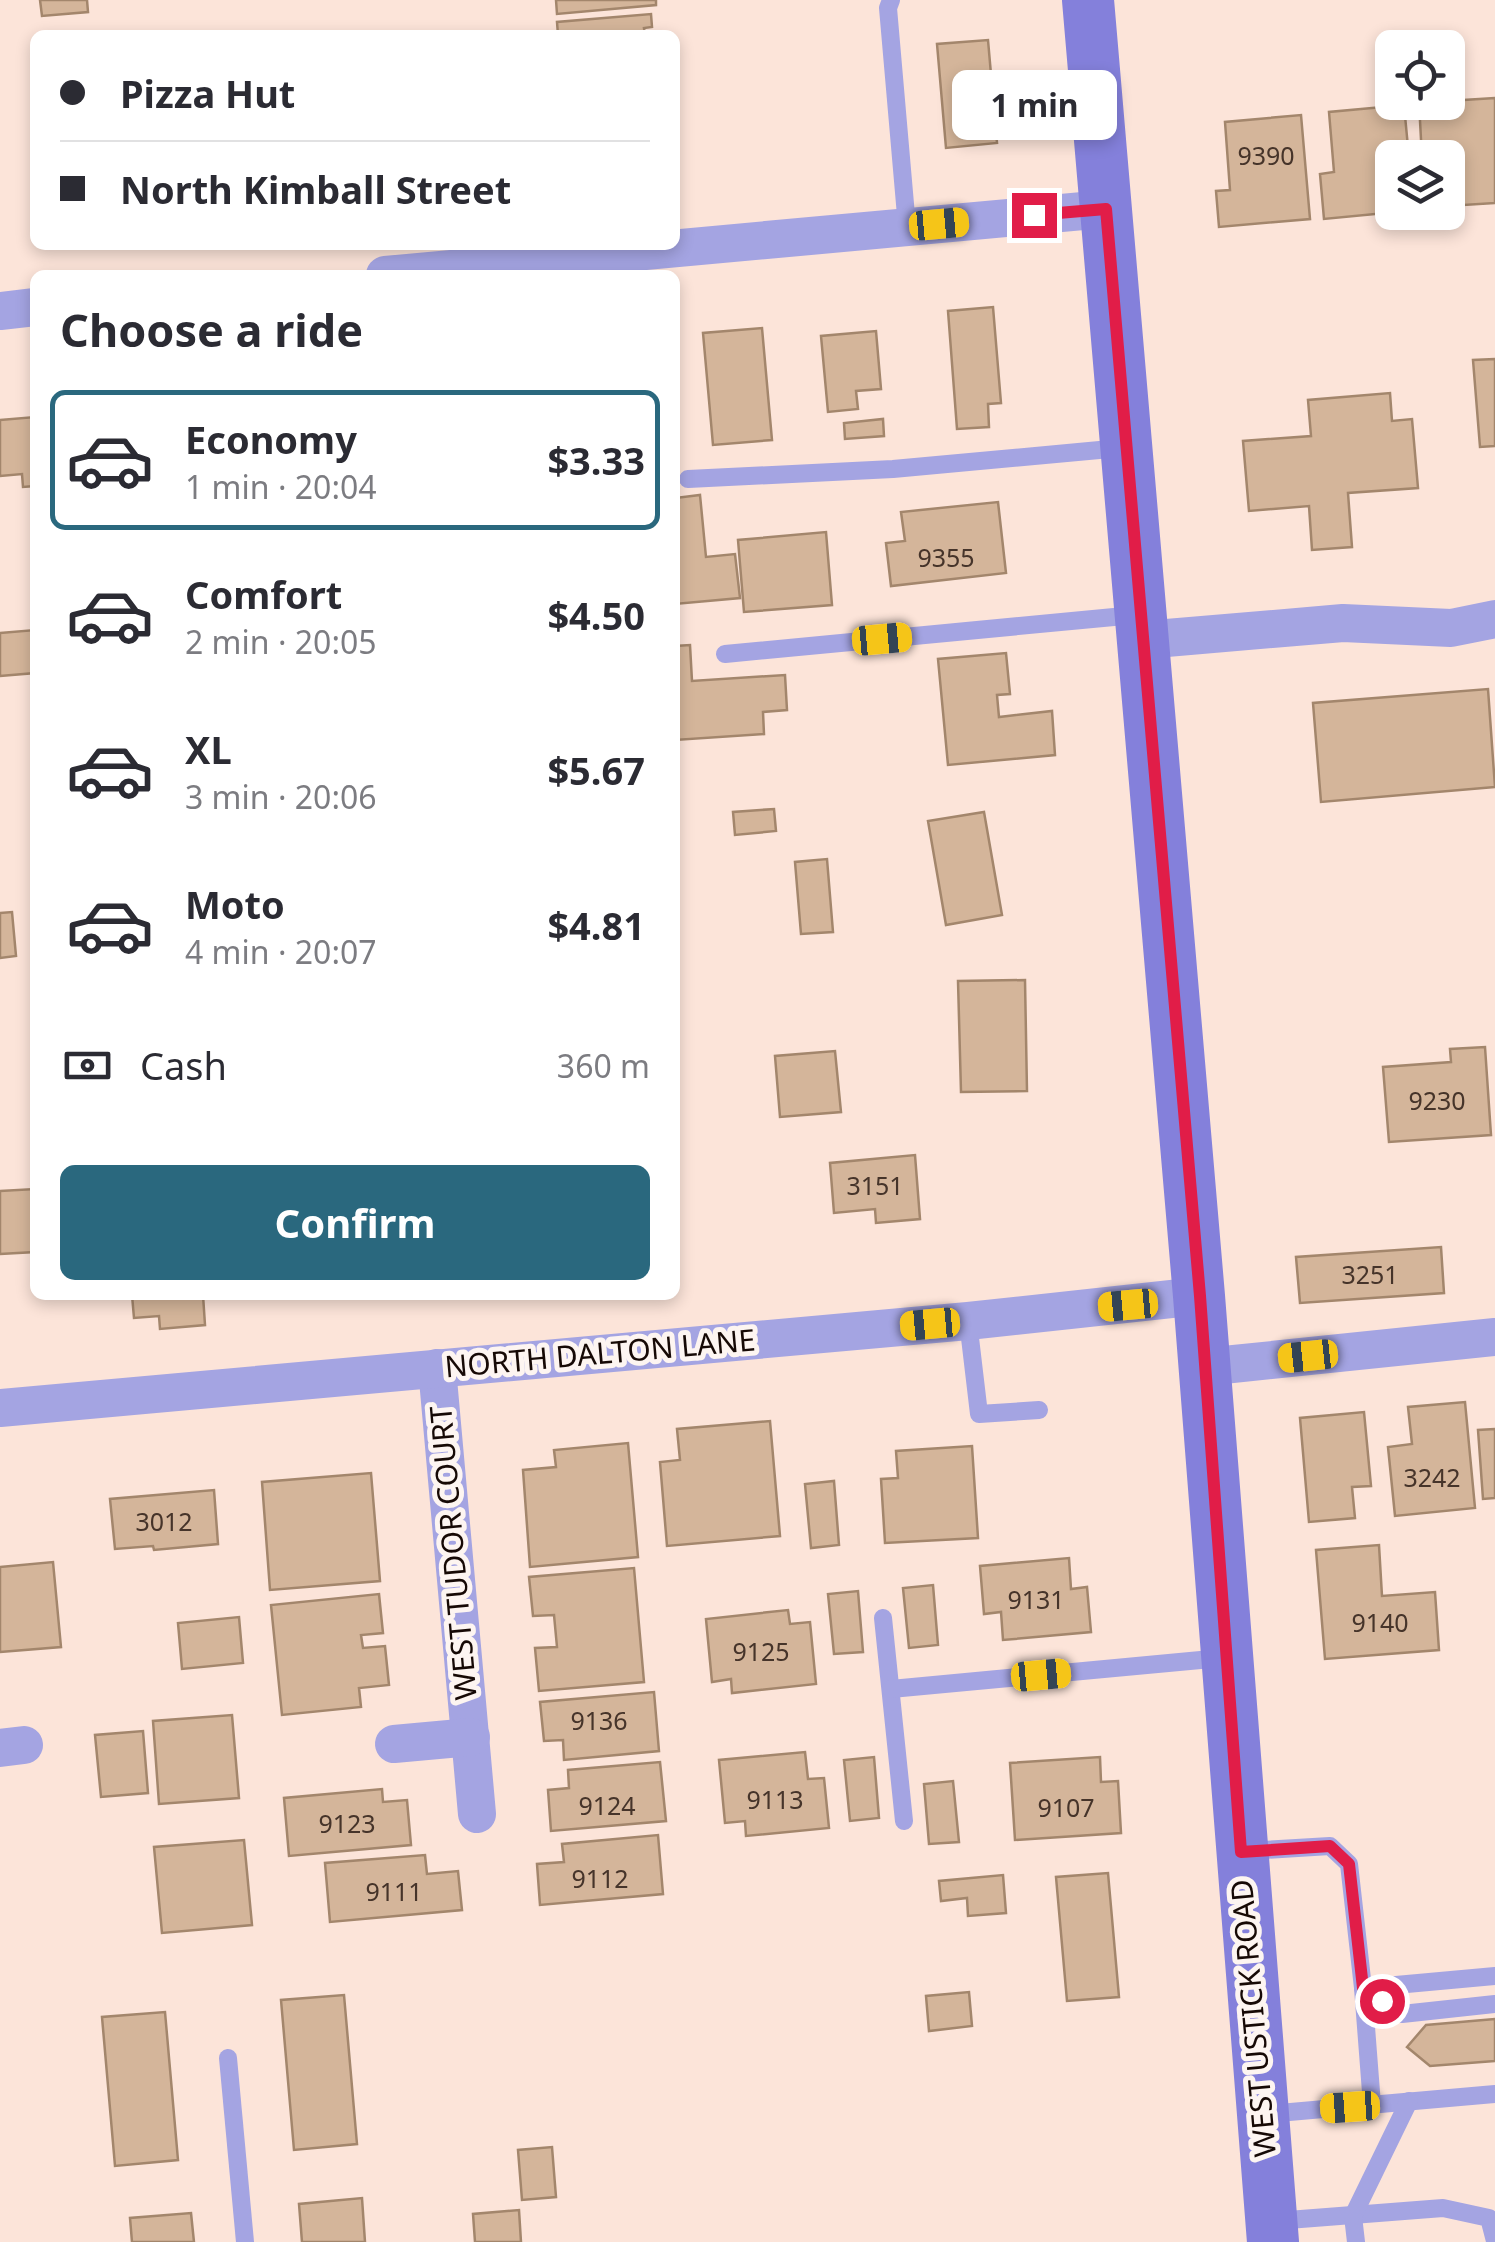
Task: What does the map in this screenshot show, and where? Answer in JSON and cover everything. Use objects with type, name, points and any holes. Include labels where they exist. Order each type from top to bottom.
[{"type":"main road","name":"WEST USTICK ROAD","points":[[1088,0],[1200,1296],[1272,2232]]},
{"type":"street","points":[[680,248],[1106,209]]},
{"type":"street","points":[[439,270],[657,250]]},
{"type":"street","points":[[0,311],[30,308]]},
{"type":"street","points":[[1142,627],[1344,624],[1451,628],[1495,619]]},
{"type":"street","name":"NORTH DALTON LANE","points":[[0,1408],[968,1321],[1200,1296]]},
{"type":"street","points":[[1204,1367],[1495,1337]]},
{"type":"street","name":"WEST TUDOR COURT","points":[[437,1368],[478,1814]]},
{"type":"street","name":"WEST TUDOR COURT","points":[[394,1744],[471,1737]]},
{"type":"lane","points":[[891,0],[888,8],[907,227]]},
{"type":"lane","points":[[688,479],[894,470],[1126,447]]},
{"type":"lane","points":[[725,654],[1142,627]]},
{"type":"lane","points":[[968,1321],[979,1414],[1039,1410]]},
{"type":"lane","points":[[883,1618],[904,1821]]},
{"type":"lane","points":[[891,1689],[1228,1658]]},
{"type":"lane","points":[[1241,1852],[1330,1846],[1349,1864],[1372,2105]]},
{"type":"lane","points":[[1363,1988],[1495,1976]]},
{"type":"lane","points":[[1363,1988],[1402,2014],[1495,2004]]},
{"type":"lane","points":[[228,2058],[245,2242]]},
{"type":"lane","points":[[1262,2114],[1495,2094]]},
{"type":"lane","points":[[1356,2242],[1353,2216],[1409,2101]]},
{"type":"lane","points":[[1272,2232],[1353,2216],[1443,2208],[1489,2218],[1495,2241]]},
{"type":"building","points":[[40,0],[87,0],[88,12],[42,16]]},
{"type":"building","points":[[556,0],[656,0],[656,5],[557,14]]},
{"type":"building","points":[[651,14],[652,27],[558,30],[557,22]]},
{"type":"building","points":[[988,40],[997,143],[946,148],[937,44]]},
{"type":"building","points":[[1495,98],[1495,203],[1465,205],[1465,140],[1421,140],[1420,120],[1465,120],[1465,100]]},
{"type":"building","points":[[1375,108],[1375,120],[1405,120],[1407,140],[1375,140],[1375,214],[1324,219],[1320,174],[1334,172],[1329,112]]},
{"type":"building","points":[[1301,115],[1310,219],[1219,227],[1216,191],[1230,190],[1225,122]]},
{"type":"building","points":[[993,307],[1001,403],[988,404],[989,427],[957,429],[948,311]]},
{"type":"building","points":[[762,328],[772,440],[713,445],[703,333]]},
{"type":"building","points":[[876,331],[881,389],[856,391],[858,409],[828,412],[821,336]]},
{"type":"building","points":[[1495,359],[1495,446],[1480,447],[1473,360]]},
{"type":"building","points":[[1390,393],[1392,421],[1412,419],[1418,488],[1348,493],[1352,547],[1312,550],[1309,506],[1249,511],[1243,441],[1311,436],[1308,400]]},
{"type":"building","points":[[30,417],[30,486],[23,487],[22,474],[0,476],[0,420]]},
{"type":"building","points":[[883,419],[884,436],[845,439],[844,423]]},
{"type":"building","points":[[700,495],[706,557],[735,554],[740,598],[680,604],[680,497]]},
{"type":"building","points":[[998,502],[1006,573],[891,586],[886,543],[905,541],[901,512]]},
{"type":"building","points":[[826,532],[832,605],[744,612],[738,540]]},
{"type":"building","points":[[30,630],[30,673],[0,676],[0,633]]},
{"type":"building","points":[[690,645],[692,681],[785,675],[787,710],[763,712],[764,734],[680,740],[680,646]]},
{"type":"building","points":[[1006,653],[1010,694],[997,695],[999,717],[1052,711],[1055,755],[948,765],[938,659]]},
{"type":"building","points":[[1488,689],[1495,787],[1321,802],[1313,703]]},
{"type":"building","points":[[774,809],[776,831],[735,835],[733,812]]},
{"type":"building","points":[[984,812],[1002,915],[946,925],[928,821]]},
{"type":"building","points":[[827,859],[833,932],[801,934],[795,862]]},
{"type":"building","points":[[12,912],[16,956],[0,958],[0,913]]},
{"type":"building","points":[[1025,980],[1027,1091],[961,1092],[958,981]]},
{"type":"building","points":[[1485,1047],[1491,1135],[1389,1142],[1383,1067],[1451,1062],[1450,1049]]},
{"type":"building","points":[[835,1051],[841,1112],[780,1117],[775,1056]]},
{"type":"building","points":[[915,1155],[920,1219],[876,1223],[875,1209],[834,1213],[830,1163]]},
{"type":"building","points":[[30,1189],[30,1252],[0,1254],[0,1191]]},
{"type":"building","points":[[1441,1247],[1444,1293],[1300,1303],[1296,1257]]},
{"type":"building","points":[[132,1300],[203,1300],[205,1325],[160,1329],[159,1316],[134,1318]]},
{"type":"building","points":[[1465,1402],[1475,1508],[1395,1516],[1388,1447],[1412,1444],[1408,1407]]},
{"type":"building","points":[[1364,1412],[1371,1486],[1352,1487],[1355,1518],[1309,1522],[1300,1418]]},
{"type":"building","points":[[770,1421],[780,1536],[667,1546],[660,1462],[680,1460],[677,1429]]},
{"type":"building","points":[[1495,1429],[1495,1498],[1483,1499],[1478,1430]]},
{"type":"building","points":[[628,1443],[638,1557],[530,1567],[523,1470],[556,1467],[554,1450]]},
{"type":"building","points":[[972,1446],[978,1538],[885,1543],[881,1479],[898,1478],[896,1451]]},
{"type":"building","points":[[371,1473],[380,1581],[270,1590],[262,1482]]},
{"type":"building","points":[[834,1481],[839,1545],[811,1548],[805,1484]]},
{"type":"building","points":[[214,1490],[218,1544],[115,1549],[110,1499]]},
{"type":"building","points":[[1379,1545],[1382,1596],[1435,1592],[1439,1650],[1325,1659],[1316,1550]]},
{"type":"building","points":[[1069,1558],[1071,1589],[1087,1587],[1091,1632],[1003,1640],[1001,1612],[984,1614],[980,1566]]},
{"type":"building","points":[[53,1562],[61,1647],[0,1652],[0,1567]]},
{"type":"building","points":[[634,1568],[644,1682],[539,1691],[535,1648],[557,1647],[554,1615],[533,1616],[529,1577]]},
{"type":"building","points":[[933,1585],[938,1645],[909,1648],[903,1588]]},
{"type":"building","points":[[858,1591],[863,1652],[834,1654],[828,1594]]},
{"type":"building","points":[[379,1594],[383,1633],[361,1635],[363,1648],[385,1646],[389,1685],[359,1688],[361,1707],[282,1715],[271,1605]]},
{"type":"building","points":[[788,1610],[790,1624],[810,1622],[816,1684],[732,1693],[731,1679],[712,1682],[706,1619]]},
{"type":"building","points":[[239,1617],[243,1663],[182,1669],[178,1623]]},
{"type":"building","points":[[654,1692],[659,1751],[564,1760],[563,1740],[544,1741],[540,1702]]},
{"type":"building","points":[[232,1715],[239,1798],[159,1804],[153,1721]]},
{"type":"building","points":[[143,1731],[148,1793],[101,1797],[95,1735]]},
{"type":"building","points":[[805,1752],[808,1779],[824,1778],[829,1828],[746,1836],[745,1821],[725,1823],[719,1760]]},
{"type":"building","points":[[874,1757],[879,1818],[850,1821],[844,1760]]},
{"type":"building","points":[[1100,1757],[1101,1782],[1118,1781],[1121,1833],[1015,1840],[1010,1763]]},
{"type":"building","points":[[660,1762],[666,1821],[551,1831],[548,1790],[569,1788],[568,1770]]},
{"type":"building","points":[[953,1781],[959,1842],[929,1844],[924,1784]]},
{"type":"building","points":[[382,1789],[383,1802],[407,1800],[411,1845],[289,1856],[284,1798]]},
{"type":"building","points":[[658,1835],[663,1894],[540,1905],[537,1864],[564,1862],[562,1844]]},
{"type":"building","points":[[244,1840],[252,1925],[162,1933],[154,1847]]},
{"type":"building","points":[[425,1855],[427,1874],[458,1871],[462,1910],[330,1922],[325,1863]]},
{"type":"building","points":[[1108,1873],[1119,1997],[1067,2001],[1056,1877]]},
{"type":"building","points":[[1003,1875],[1006,1913],[968,1916],[967,1898],[941,1901],[939,1881]]},
{"type":"building","points":[[969,1992],[972,2026],[929,2031],[926,1996]]},
{"type":"building","points":[[344,1995],[357,2144],[294,2150],[281,2000]]},
{"type":"building","points":[[165,2012],[178,2160],[115,2166],[102,2017]]},
{"type":"building","points":[[1495,2019],[1495,2061],[1430,2066],[1407,2047],[1426,2025]]},
{"type":"building","points":[[552,2147],[556,2197],[522,2200],[518,2150]]},
{"type":"building","points":[[362,2198],[365,2242],[302,2242],[299,2204]]},
{"type":"building","points":[[519,2210],[521,2242],[475,2242],[473,2214]]},
{"type":"building","points":[[191,2213],[194,2242],[132,2242],[130,2218]]},
{"type":"route","points":[[1034,215],[1106,209],[1200,1296],[1241,1852],[1330,1846],[1349,1864],[1363,1988],[1382,2001]]}]
